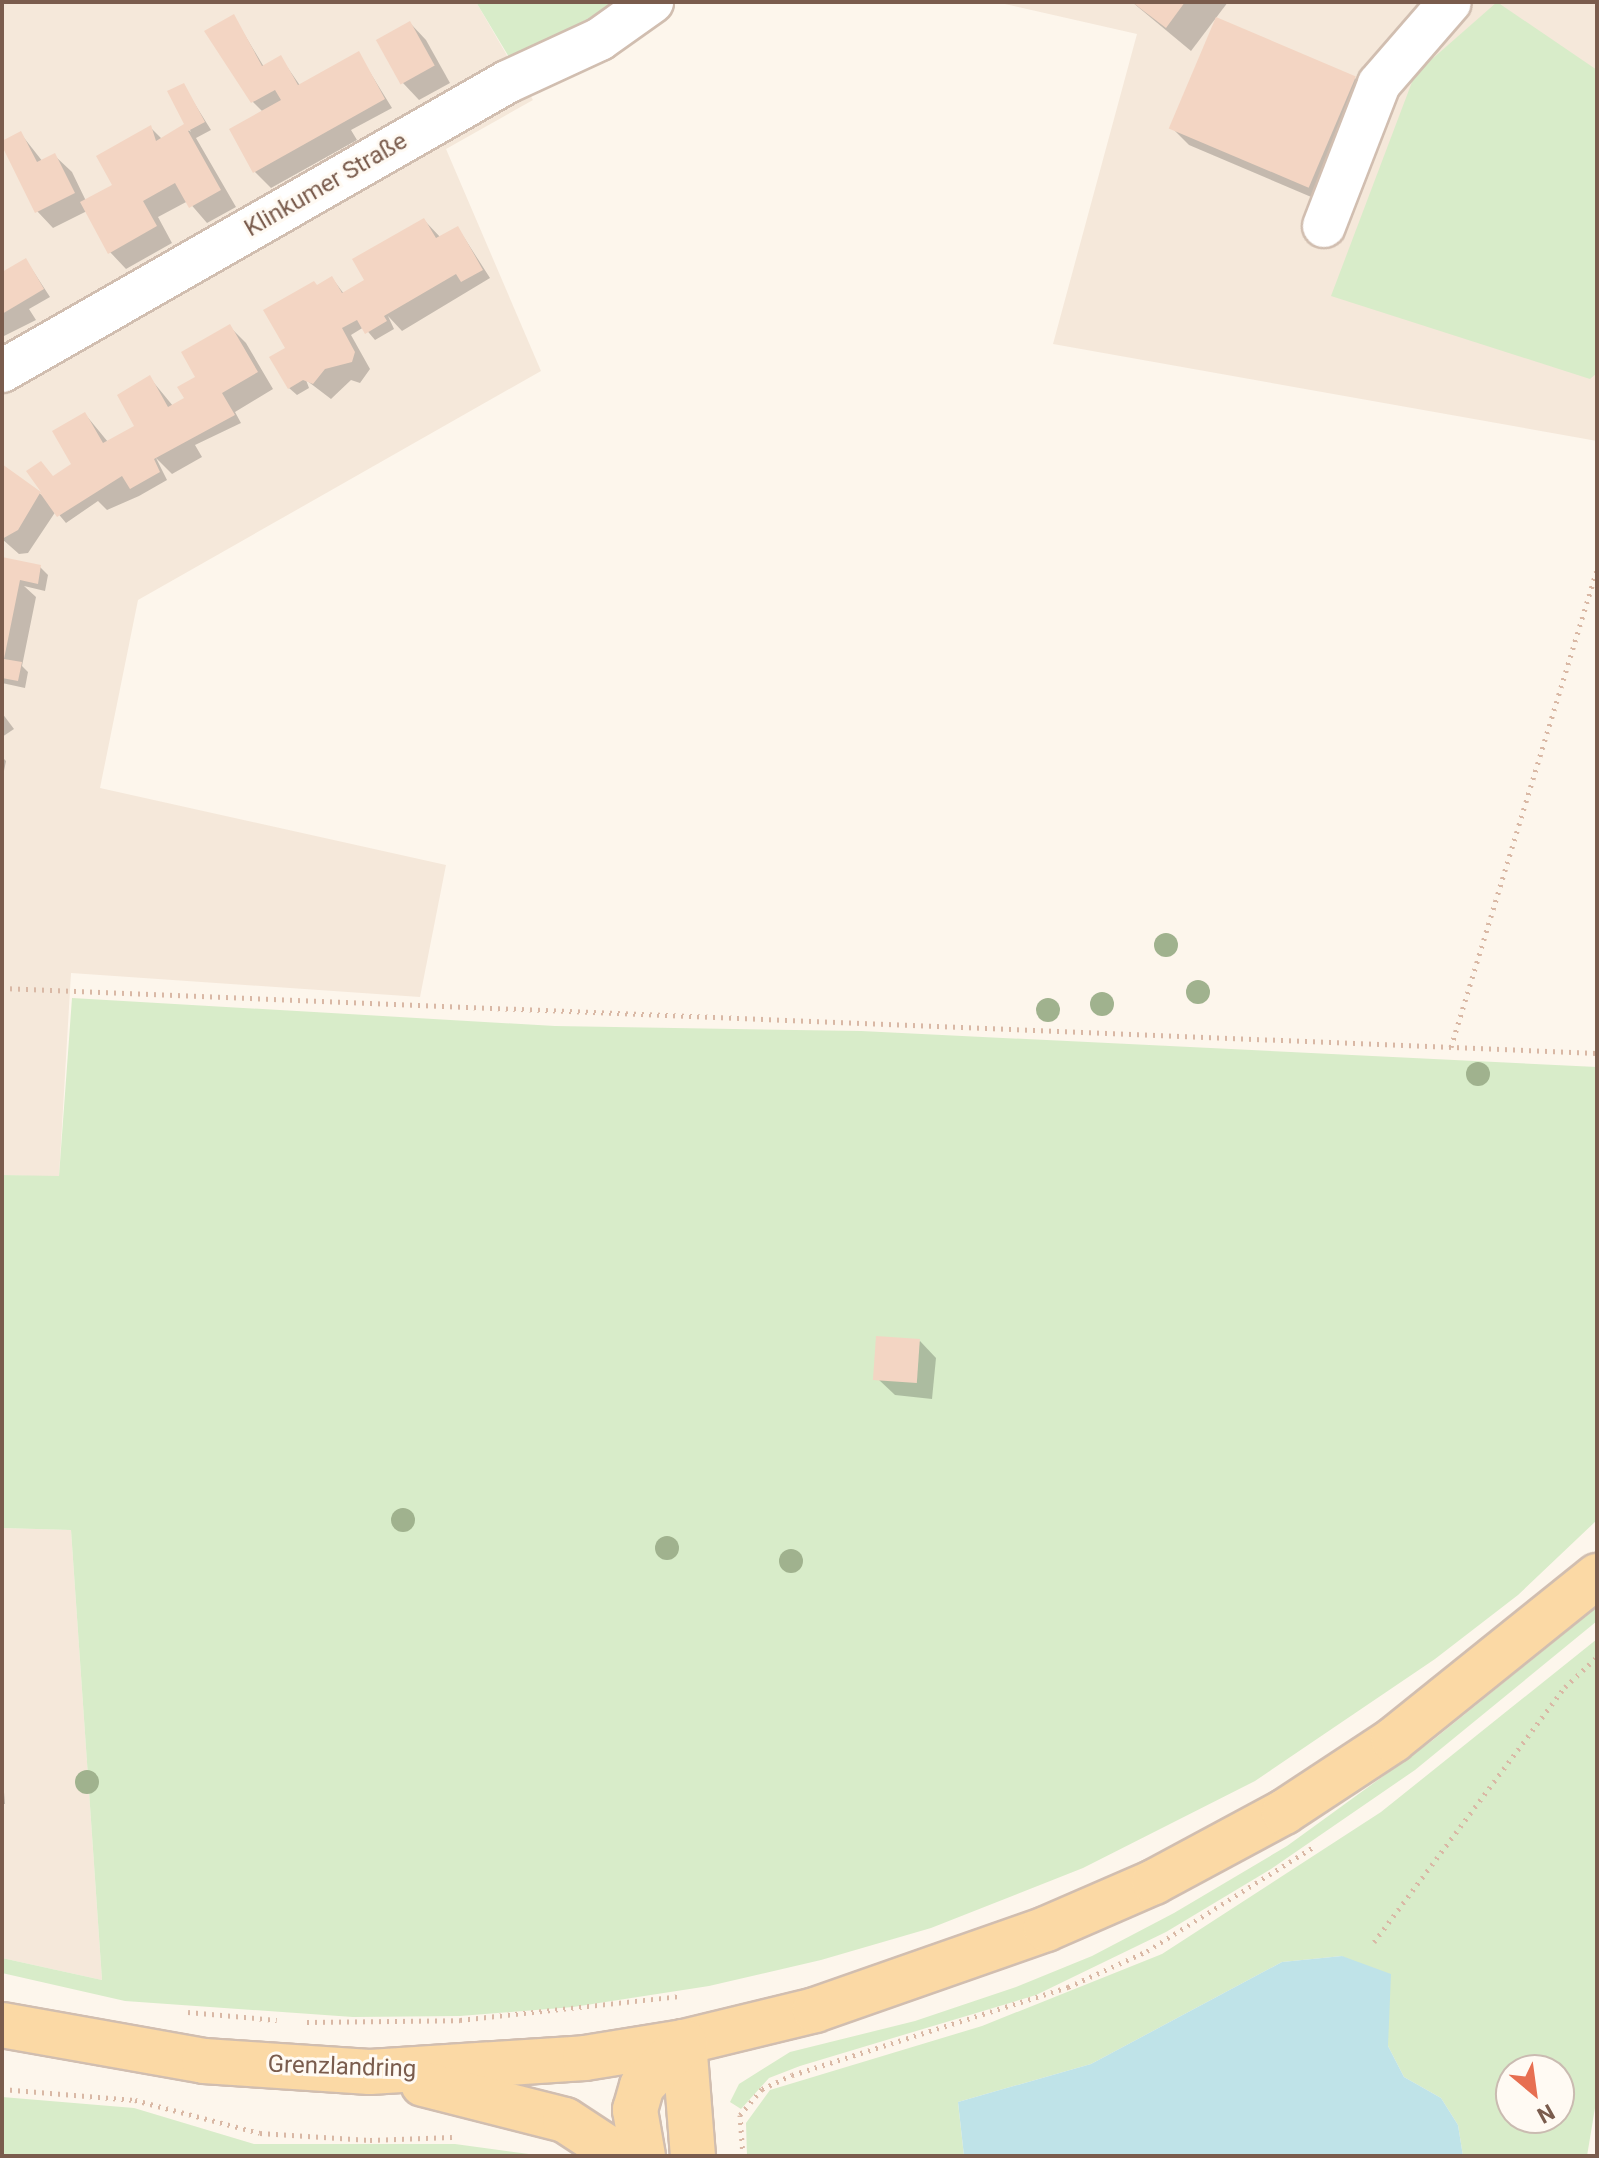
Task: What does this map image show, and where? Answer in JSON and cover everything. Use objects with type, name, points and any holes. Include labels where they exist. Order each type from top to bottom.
[{"type":"main road","name":"Grenzlandring","points":[[2,2025],[204,2061],[370,2072],[523,2065],[684,2042],[912,1979],[1154,1882],[1284,1812],[1393,1740],[1597,1576]]},
{"type":"main road","points":[[643,2156],[635,2110],[642,2086],[684,2042]]},
{"type":"main road","points":[[684,2042],[693,2156]]},
{"type":"main road","points":[[370,2072],[536,2110],[578,2125],[620,2156]]},
{"type":"street","name":"Klinkumer Straße","points":[[2,371],[507,82],[600,39],[652,2]]},
{"type":"street","points":[[1324,226],[1379,84],[1450,2]]},
{"type":"path","points":[[1451,1047],[1597,570]]},
{"type":"path","points":[[2,988],[1597,1053]]},
{"type":"path","points":[[1374,1942],[1565,1687],[1597,1657]]},
{"type":"path","points":[[297,2022],[460,2020],[573,2012],[690,1995]]},
{"type":"path","points":[[172,2011],[283,2021]]},
{"type":"path","points":[[2,2089],[135,2100],[260,2133],[370,2140],[466,2136]]},
{"type":"shaded area","points":[[2,2],[476,2],[533,100],[446,149],[541,371],[138,600],[100,788],[446,865],[420,997],[71,973],[59,1177],[2,1175]]},
{"type":"shaded area","points":[[996,2],[1597,2],[1597,441],[1053,344],[1137,34]]},
{"type":"shaded area","points":[[2,1528],[71,1530],[102,1980],[2,1958]]},
{"type":"green space","points":[[476,2],[617,2],[512,62]]},
{"type":"green space","points":[[1497,2],[1597,70],[1597,373],[1590,379],[1331,296],[1415,74]]},
{"type":"green space","points":[[72,998],[555,1026],[861,1031],[1597,1067],[1597,1520],[1518,1595],[1435,1659],[1255,1781],[1083,1868],[931,1928],[821,1960],[709,1986],[573,2007],[460,2016],[353,2017],[125,2001],[2,1973],[2,1958],[102,1980],[71,1530],[2,1528],[2,1175],[59,1176]]},
{"type":"green space","points":[[1597,1607],[1597,1621],[1415,1770],[1271,1869],[1166,1932],[1036,1995],[800,2066],[769,2078],[741,2109],[730,2102],[739,2084],[790,2052],[915,2021],[1016,1987],[1092,1956],[1174,1913],[1287,1846],[1433,1740]]},
{"type":"green space","points":[[1597,1639],[1597,2096],[1587,2156],[1463,2156],[1458,2125],[1441,2098],[1404,2077],[1388,2046],[1387,2014],[1342,1956],[1282,1962],[1091,2064],[958,2102],[964,2156],[747,2156],[746,2123],[770,2090],[982,2026],[1162,1954],[1381,1812]]},
{"type":"green space","points":[[2,2097],[134,2108],[254,2144],[455,2144],[544,2156],[2,2156]]},
{"type":"water","points":[[1342,1956],[1391,1974],[1388,2046],[1404,2077],[1441,2098],[1458,2125],[1463,2156],[964,2156],[958,2102],[1091,2064],[1282,1962]]},
{"type":"building","points":[[1132,2],[1185,2],[1166,28]]},
{"type":"building","points":[[234,14],[262,66],[281,55],[298,85],[359,51],[385,99],[253,173],[229,129],[281,100],[275,90],[251,103],[204,31]]},
{"type":"building","points":[[1216,17],[1356,76],[1309,188],[1169,128]]},
{"type":"building","points":[[410,21],[435,66],[401,85],[376,40]]},
{"type":"building","points":[[184,83],[205,122],[188,131],[221,190],[189,208],[175,183],[143,201],[157,226],[108,254],[80,202],[112,185],[96,156],[151,125],[156,141],[184,124],[167,91]]},
{"type":"building","points":[[21,131],[37,162],[55,153],[75,193],[35,213],[2,146],[2,141]]},
{"type":"building","points":[[424,218],[436,238],[458,226],[483,270],[461,282],[456,274],[384,316],[387,321],[365,334],[357,320],[342,328],[355,352],[352,362],[325,369],[313,384],[303,380],[288,389],[269,357],[285,348],[263,310],[314,281],[317,285],[332,276],[342,293],[364,280],[352,259]]},
{"type":"building","points":[[26,258],[44,289],[2,314],[2,272]]},
{"type":"building","points":[[230,324],[258,372],[222,393],[235,415],[154,459],[160,472],[130,489],[122,476],[57,517],[40,493],[18,530],[2,539],[2,464],[41,492],[26,471],[41,461],[53,476],[71,464],[52,431],[85,412],[103,443],[134,426],[117,395],[150,375],[168,407],[184,398],[177,387],[195,377],[181,352]]},
{"type":"building","points":[[2,557],[41,565],[38,584],[20,580],[4,659],[22,662],[18,681],[2,678]]},
{"type":"building","points":[[876,1336],[920,1339],[917,1383],[873,1380]]}]
